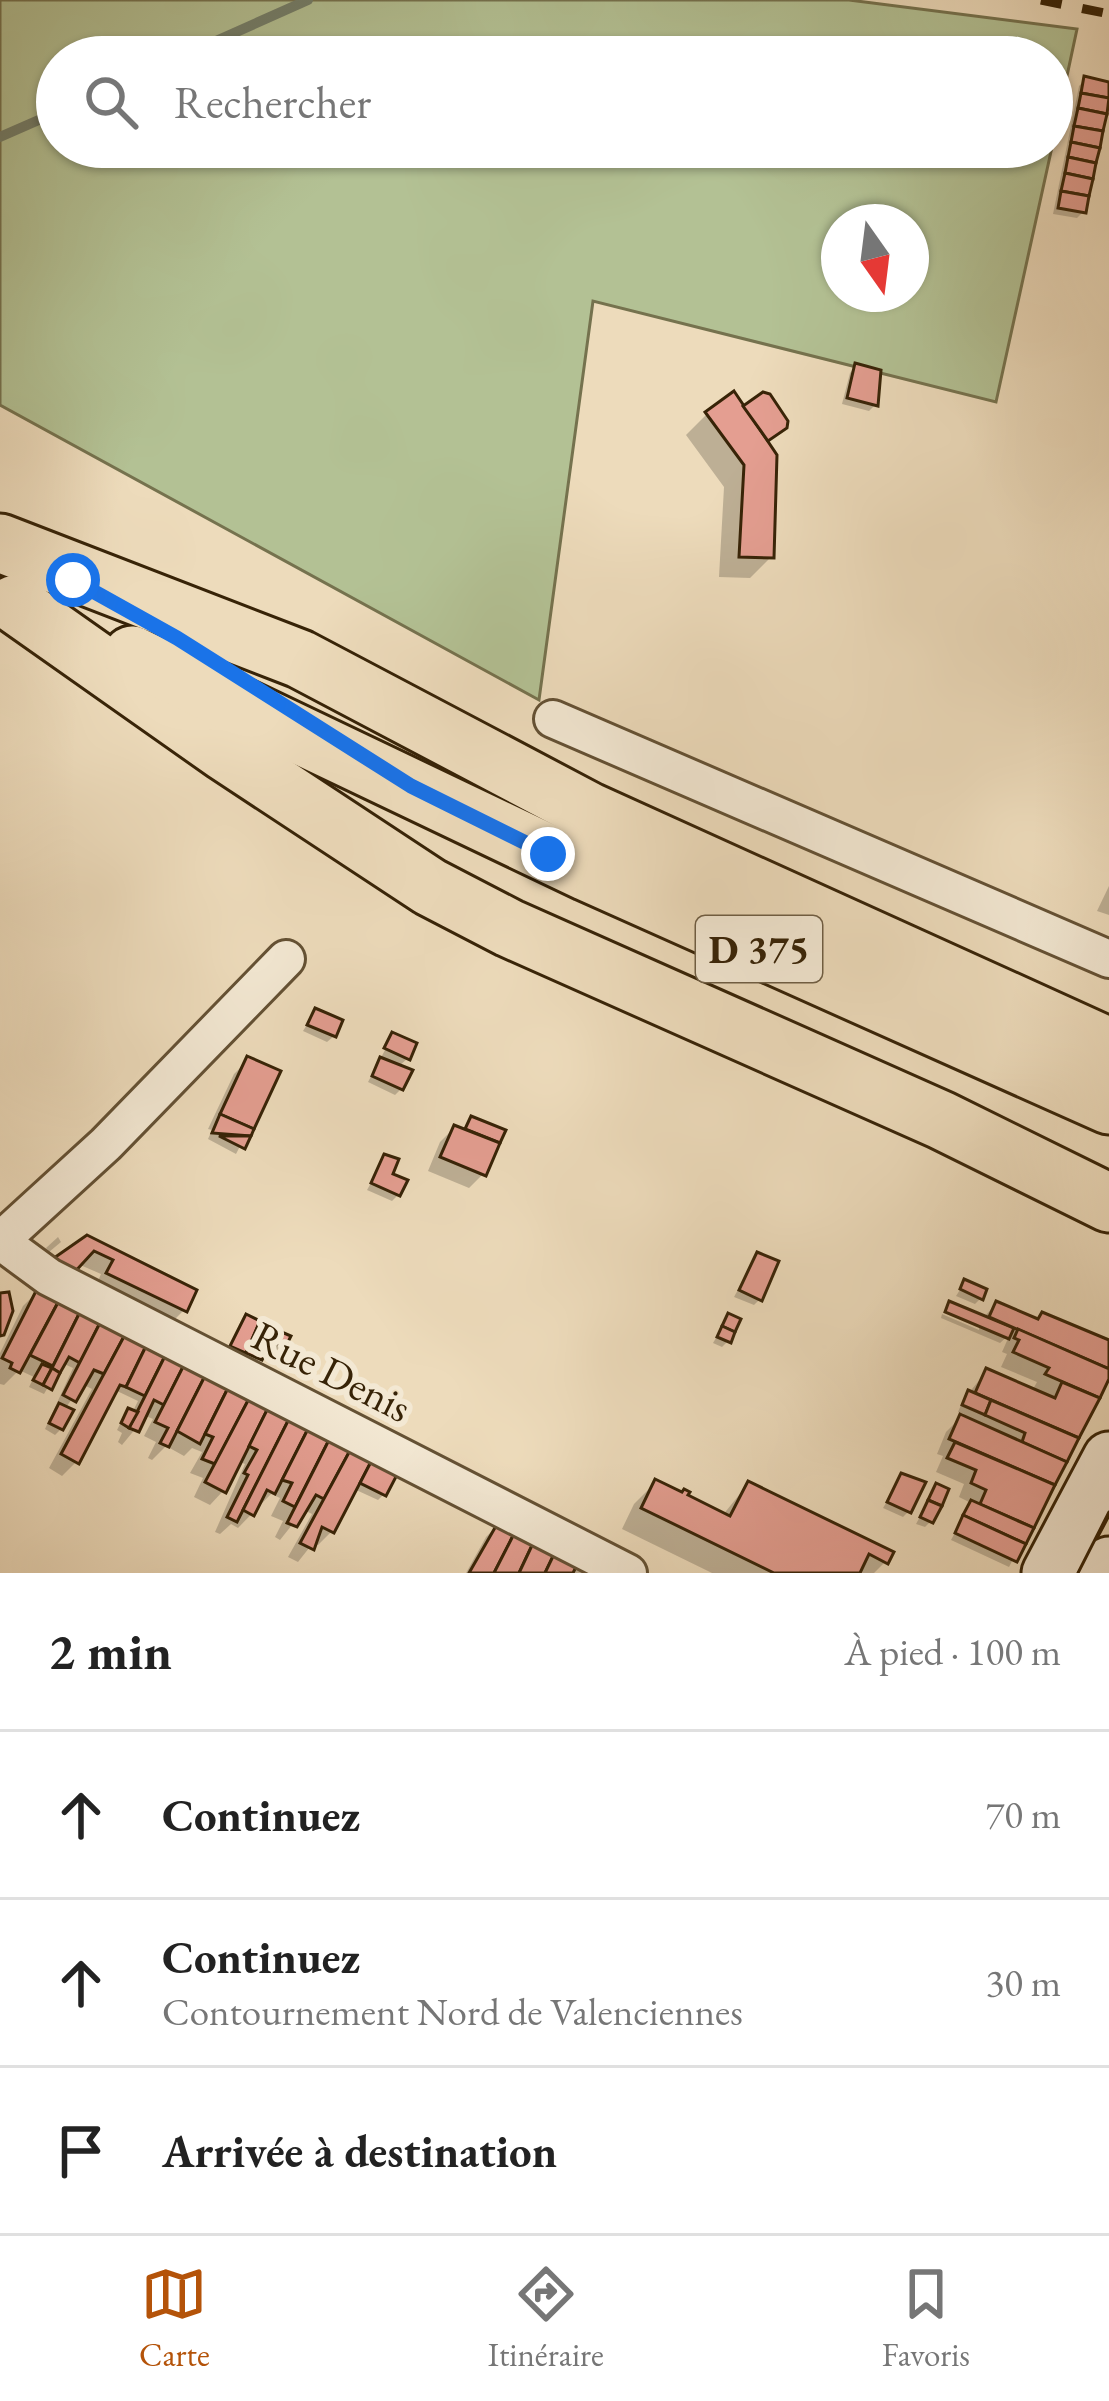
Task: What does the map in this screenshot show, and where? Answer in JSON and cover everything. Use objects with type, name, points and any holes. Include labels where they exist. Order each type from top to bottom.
[{"type":"main road","points":[[0,543],[177,638],[411,786]]},
{"type":"main road","points":[[0,543],[300,659],[590,812],[1109,1047]]},
{"type":"main road","points":[[7,601],[430,887],[509,928],[920,1111],[1109,1203]]},
{"type":"main road","name":"D 375","points":[[7,601],[163,668],[587,872],[1109,1106]]},
{"type":"main road","points":[[1048,1573],[1109,1458]]},
{"type":"main road","points":[[1104,1573],[1109,1563]]},
{"type":"street","points":[[553,719],[1109,958]]},
{"type":"street","points":[[0,1241],[106,1144],[286,959]]},
{"type":"street","name":"Rue Denis","points":[[0,1241],[50,1277],[628,1573]]},
{"type":"green space","points":[[0,0],[849,0],[1077,29],[1073,48],[1073,36],[36,36],[36,168],[1047,168],[996,402],[593,301],[539,700],[0,405]]},
{"type":"building","points":[[1084,76],[1109,82],[1109,98],[1081,93]]},
{"type":"building","points":[[1081,93],[1109,98],[1107,114],[1078,108]]},
{"type":"building","points":[[1078,108],[1107,114],[1103,131],[1074,126]]},
{"type":"building","points":[[1074,126],[1103,131],[1100,148],[1073,142]]},
{"type":"building","points":[[1073,142],[1100,148],[1096,163],[1073,158]]},
{"type":"building","points":[[1073,158],[1096,163],[1093,179],[1065,173],[1066,168],[1073,168]]},
{"type":"building","points":[[1065,173],[1093,179],[1089,196],[1061,191]]},
{"type":"building","points":[[1061,191],[1089,196],[1086,213],[1058,208]]},
{"type":"building","points":[[855,363],[881,370],[878,406],[847,398]]},
{"type":"building","points":[[734,391],[777,455],[774,558],[739,557],[744,465],[705,412]]},
{"type":"building","points":[[763,392],[770,394],[788,421],[787,428],[768,441],[743,406]]},
{"type":"building","points":[[315,1008],[343,1020],[336,1037],[307,1025]]},
{"type":"building","points":[[392,1032],[417,1043],[410,1060],[384,1048]]},
{"type":"building","points":[[247,1056],[281,1071],[254,1129],[220,1114]]},
{"type":"building","points":[[380,1057],[413,1070],[403,1090],[372,1076]]},
{"type":"building","points":[[220,1114],[254,1129],[251,1136],[212,1133]]},
{"type":"building","points":[[471,1116],[506,1130],[500,1143],[465,1129]]},
{"type":"building","points":[[454,1125],[500,1143],[486,1176],[440,1157]]},
{"type":"building","points":[[219,1136],[251,1136],[245,1149]]},
{"type":"building","points":[[384,1154],[399,1159],[393,1174],[408,1180],[400,1196],[371,1183]]},
{"type":"building","points":[[87,1235],[197,1290],[187,1312],[106,1273],[113,1260],[94,1251],[71,1276],[54,1258]]},
{"type":"building","points":[[757,1252],[779,1261],[762,1301],[739,1290]]},
{"type":"building","points":[[964,1279],[987,1289],[983,1300],[960,1289]]},
{"type":"building","points":[[37,1289],[62,1295],[20,1373],[2,1358]]},
{"type":"building","points":[[9,1292],[13,1311],[0,1336],[0,1293]]},
{"type":"building","points":[[62,1295],[83,1306],[53,1366],[30,1355]]},
{"type":"building","points":[[949,1301],[1014,1328],[1009,1339],[945,1312]]},
{"type":"building","points":[[996,1301],[1038,1319],[1042,1312],[1109,1340],[1109,1369],[989,1317]]},
{"type":"building","points":[[83,1306],[103,1317],[80,1363],[69,1357],[60,1373],[52,1368]]},
{"type":"building","points":[[728,1313],[741,1319],[735,1332],[722,1326]]},
{"type":"building","points":[[246,1314],[260,1321],[246,1353],[230,1346]]},
{"type":"building","points":[[103,1317],[128,1329],[104,1374],[94,1370],[76,1402],[63,1395]]},
{"type":"building","points":[[260,1321],[277,1330],[262,1360],[246,1353]]},
{"type":"building","points":[[722,1326],[735,1332],[731,1343],[717,1337]]},
{"type":"building","points":[[128,1329],[149,1340],[79,1464],[61,1454]]},
{"type":"building","points":[[1018,1329],[1109,1369],[1100,1398],[1045,1374],[1049,1368],[1013,1352]]},
{"type":"building","points":[[277,1330],[291,1336],[285,1348],[272,1340]]},
{"type":"building","points":[[149,1340],[168,1350],[145,1396],[126,1387]]},
{"type":"building","points":[[168,1350],[187,1359],[164,1405],[154,1400],[139,1432],[129,1428]]},
{"type":"building","points":[[187,1359],[208,1370],[169,1447],[160,1443],[168,1428],[155,1422]]},
{"type":"building","points":[[42,1364],[52,1368],[43,1385],[33,1380]]},
{"type":"building","points":[[52,1368],[60,1373],[52,1390],[43,1385]]},
{"type":"building","points":[[986,1368],[1055,1398],[1062,1382],[1100,1398],[1079,1438],[975,1393]]},
{"type":"building","points":[[208,1370],[231,1382],[200,1444],[177,1431]]},
{"type":"building","points":[[231,1382],[252,1393],[215,1464],[202,1459],[213,1437],[205,1434]]},
{"type":"building","points":[[968,1390],[991,1400],[985,1415],[962,1405]]},
{"type":"building","points":[[252,1393],[271,1402],[226,1493],[205,1482]]},
{"type":"building","points":[[991,1400],[1079,1438],[1067,1462],[1022,1442],[1025,1433],[985,1415]]},
{"type":"building","points":[[271,1402],[292,1413],[237,1522],[227,1517],[257,1450],[249,1446]]},
{"type":"building","points":[[59,1403],[74,1410],[63,1430],[49,1423]]},
{"type":"building","points":[[128,1408],[138,1412],[129,1428],[121,1423]]},
{"type":"building","points":[[292,1413],[311,1423],[275,1494],[267,1490],[254,1516],[243,1510]]},
{"type":"building","points":[[960,1414],[1067,1462],[1055,1485],[949,1439]]},
{"type":"building","points":[[311,1423],[332,1434],[295,1507],[283,1501],[292,1483],[282,1480]]},
{"type":"building","points":[[332,1434],[353,1445],[324,1499],[316,1495],[297,1527],[287,1523]]},
{"type":"building","points":[[955,1442],[1055,1485],[1034,1528],[980,1504],[986,1490],[971,1483],[976,1470],[947,1458]]},
{"type":"building","points":[[353,1445],[374,1456],[334,1533],[322,1527],[314,1550],[300,1543]]},
{"type":"building","points":[[374,1456],[400,1469],[386,1496],[360,1483]]},
{"type":"building","points":[[901,1473],[926,1482],[911,1513],[887,1502]]},
{"type":"building","points":[[655,1479],[684,1489],[730,1516],[748,1481],[894,1552],[888,1564],[869,1554],[860,1573],[774,1573],[641,1508]]},
{"type":"building","points":[[936,1483],[949,1489],[942,1506],[928,1500]]},
{"type":"building","points":[[928,1500],[942,1506],[933,1523],[920,1517]]},
{"type":"building","points":[[971,1500],[1034,1528],[1026,1544],[963,1515]]},
{"type":"building","points":[[963,1515],[1026,1544],[1017,1562],[955,1533]]},
{"type":"building","points":[[500,1519],[517,1528],[494,1573],[469,1573]]},
{"type":"building","points":[[517,1528],[536,1537],[519,1573],[494,1573]]},
{"type":"building","points":[[536,1537],[557,1548],[545,1573],[519,1573]]},
{"type":"building","points":[[557,1548],[580,1559],[573,1573],[545,1573]]},
{"type":"waterway","points":[[227,36],[308,0]]},
{"type":"waterway","points":[[0,137],[36,121]]},
{"type":"tram line","points":[[1078,1573],[1109,1512]]},
{"type":"railway","points":[[1041,0],[1109,14]]},
{"type":"route","points":[[73,580],[177,638],[411,786],[548,854]]}]
